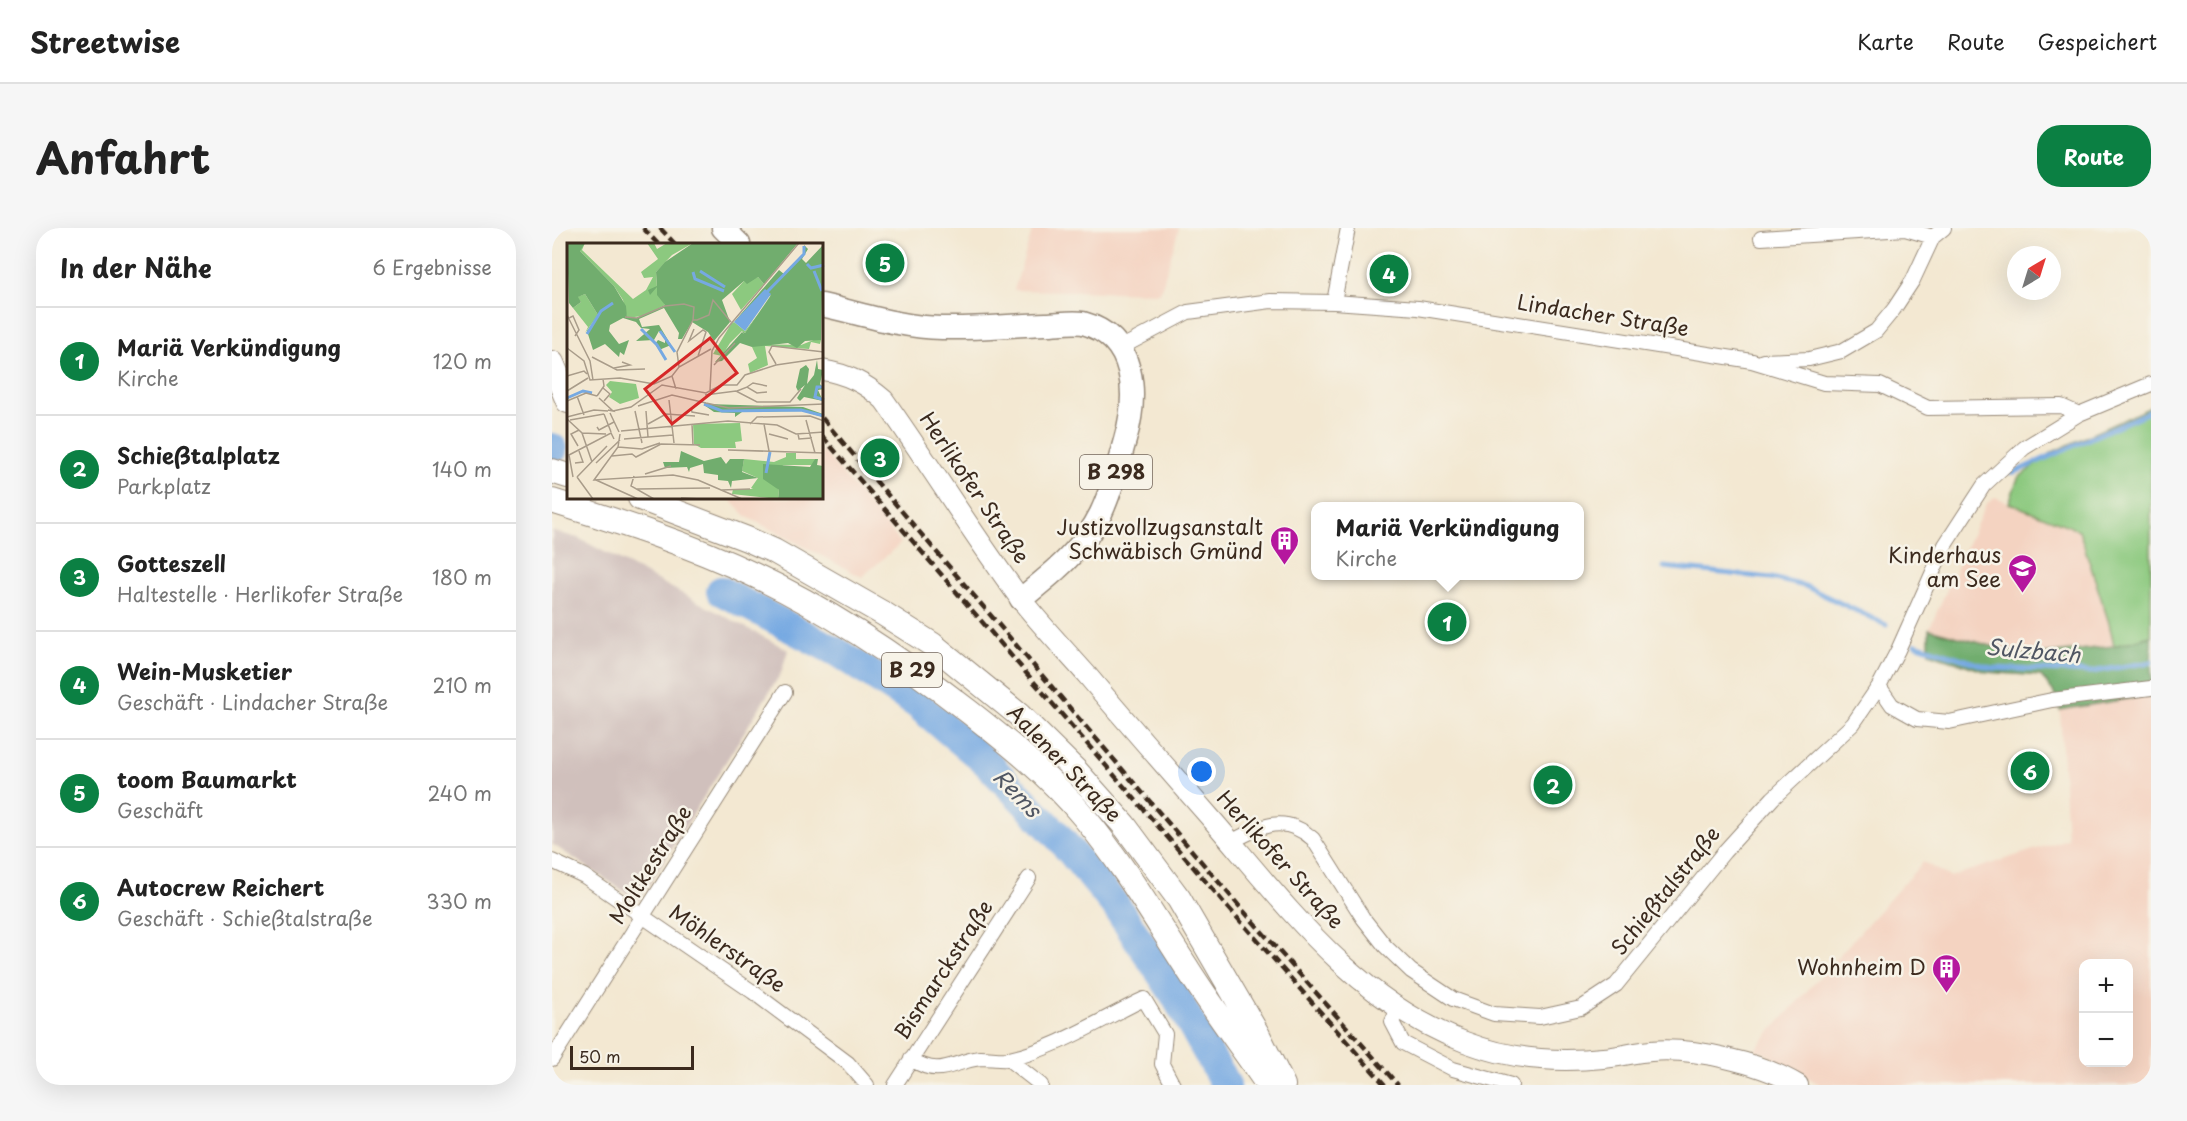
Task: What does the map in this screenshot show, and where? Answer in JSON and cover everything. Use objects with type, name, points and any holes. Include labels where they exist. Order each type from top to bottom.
[{"type":"highway","points":[[552,363],[567,399]]},
{"type":"highway","points":[[552,471],[567,476]]},
{"type":"highway","name":"B 29","points":[[645,500],[747,539]]},
{"type":"highway","points":[[679,500],[747,539]]},
{"type":"highway","name":"B 29","points":[[552,501],[596,513],[754,574],[822,610],[880,647],[1001,737],[1036,768],[1083,816],[1126,871],[1190,972],[1268,1085]]},
{"type":"highway","name":"Aalener Straße","points":[[747,539],[774,551],[933,645],[1019,715],[1076,771],[1124,825],[1179,899],[1258,1035],[1284,1085]]},
{"type":"main road","points":[[707,228],[721,243]]},
{"type":"main road","points":[[723,228],[738,243]]},
{"type":"main road","name":"B 298","points":[[826,305],[897,324],[943,328],[1082,323],[1104,333],[1120,348],[1132,373],[1133,398],[1128,430],[1115,476],[1100,514],[1086,538],[1063,563],[1021,599]]},
{"type":"main road","points":[[552,363],[567,366]]},
{"type":"main road","name":"Herlikofer Straße","points":[[824,370],[856,379],[870,387],[884,400],[1021,599],[1298,919],[1348,970],[1398,1009],[1441,1032],[1493,1052],[1532,1059],[1562,1060],[1604,1058],[1653,1050],[1706,1054],[1754,1065],[1798,1085]]},
{"type":"street","points":[[1334,302],[1348,228]]},
{"type":"street","points":[[1752,361],[1809,359],[1842,351],[1876,331],[1913,280],[1939,232],[1905,229],[1761,238]]},
{"type":"street","name":"Lindacher Straße","points":[[1120,348],[1188,312],[1272,301],[1334,302],[1418,308],[1752,361],[1824,383],[1880,385],[1928,408],[2061,406],[2079,414]]},
{"type":"street","name":"Schießtalstraße","points":[[1231,842],[1258,827],[1274,824],[1289,824],[1302,830],[1313,839],[1363,918],[1385,946],[1411,971],[1453,999],[1494,1014],[1540,1017],[1581,1008],[1616,984],[1724,852],[1773,798],[1854,724],[1898,651],[1945,545],[1984,485],[2024,448],[2079,414],[2151,384]]},
{"type":"street","points":[[1879,686],[1892,705],[1917,719],[1949,722],[2052,700],[2151,688]]},
{"type":"street","name":"Moltkestraße","points":[[552,1059],[785,692]]},
{"type":"street","name":"Möhlerstraße","points":[[552,861],[584,876],[753,992],[848,1063],[867,1085]]},
{"type":"street","name":"Bismarckstraße","points":[[894,1085],[1029,878]]},
{"type":"street","points":[[911,1059],[921,1066],[933,1069],[943,1069],[980,1058],[1008,1059],[1051,1044],[1144,999],[1165,1034],[1162,1064],[1173,1085]]},
{"type":"street","points":[[1398,1009],[1392,1022],[1403,1043],[1453,1069],[1511,1085]]},
{"type":"street","points":[[1008,1059],[1041,1085]]},
{"type":"street","points":[[1018,1085],[1023,1072]]},
{"type":"shaded area","points":[[1033,228],[1179,228],[1160,293],[1014,290]]},
{"type":"shaded area","points":[[824,452],[901,543],[862,577],[747,517],[731,500],[824,500]]},
{"type":"shaded area","name":"Kinderhaus am See","points":[[1995,497],[2079,530],[2109,623],[2114,646],[2028,656],[1929,629],[1986,504]]},
{"type":"shaded area","points":[[552,531],[578,538],[788,650],[781,673],[639,901],[552,844]]},
{"type":"shaded area","points":[[2151,695],[2151,1085],[1821,1085],[1755,1049],[1923,862],[1950,877],[2067,839],[2060,710]]},
{"type":"green space","points":[[2151,407],[2151,636],[2114,646],[2109,623],[2079,530],[2009,503],[2018,478],[2053,452]]},
{"type":"green space","points":[[1929,629],[2028,656],[2114,646],[2151,636],[2151,695],[2060,710],[2053,691],[2041,676],[1987,672],[1929,653]]},
{"type":"waterway","points":[[2009,472],[2015,472],[2151,411]]},
{"type":"waterway","name":"Sulzbach","points":[[1664,567],[1771,578],[1805,586],[1886,625]]},
{"type":"waterway","name":"Rems","points":[[721,591],[837,652],[917,704],[986,762],[1057,835],[1116,906],[1175,995],[1226,1085]]},
{"type":"waterway","name":"Sulzbach","points":[[1915,644],[1991,668],[2091,672],[2151,662]]},
{"type":"railway","points":[[643,228],[657,243]]},
{"type":"railway","points":[[660,228],[674,243]]},
{"type":"railway","points":[[824,420],[1240,907],[1398,1085]]},
{"type":"railway","points":[[824,438],[1226,905],[1385,1085]]},
{"type":"place","name":"toom Baumarkt","points":[[885,263]]},
{"type":"place","name":"Wein-Musketier","points":[[1389,274]]},
{"type":"place","name":"Gotteszell","points":[[880,458]]},
{"type":"place","name":"Justizvollzugsanstalt Schwäbisch Gmünd","points":[[1284,566]]},
{"type":"place","name":"Kinderhaus am See","points":[[2022,594]]},
{"type":"place","name":"Mariä Verkündigung","points":[[1447,622]]},
{"type":"place","name":"Autocrew Reichert","points":[[2030,771]]},
{"type":"place","name":"Schießtalplatz","points":[[1553,785]]},
{"type":"place","name":"Wohnheim D","points":[[1947,994]]}]
